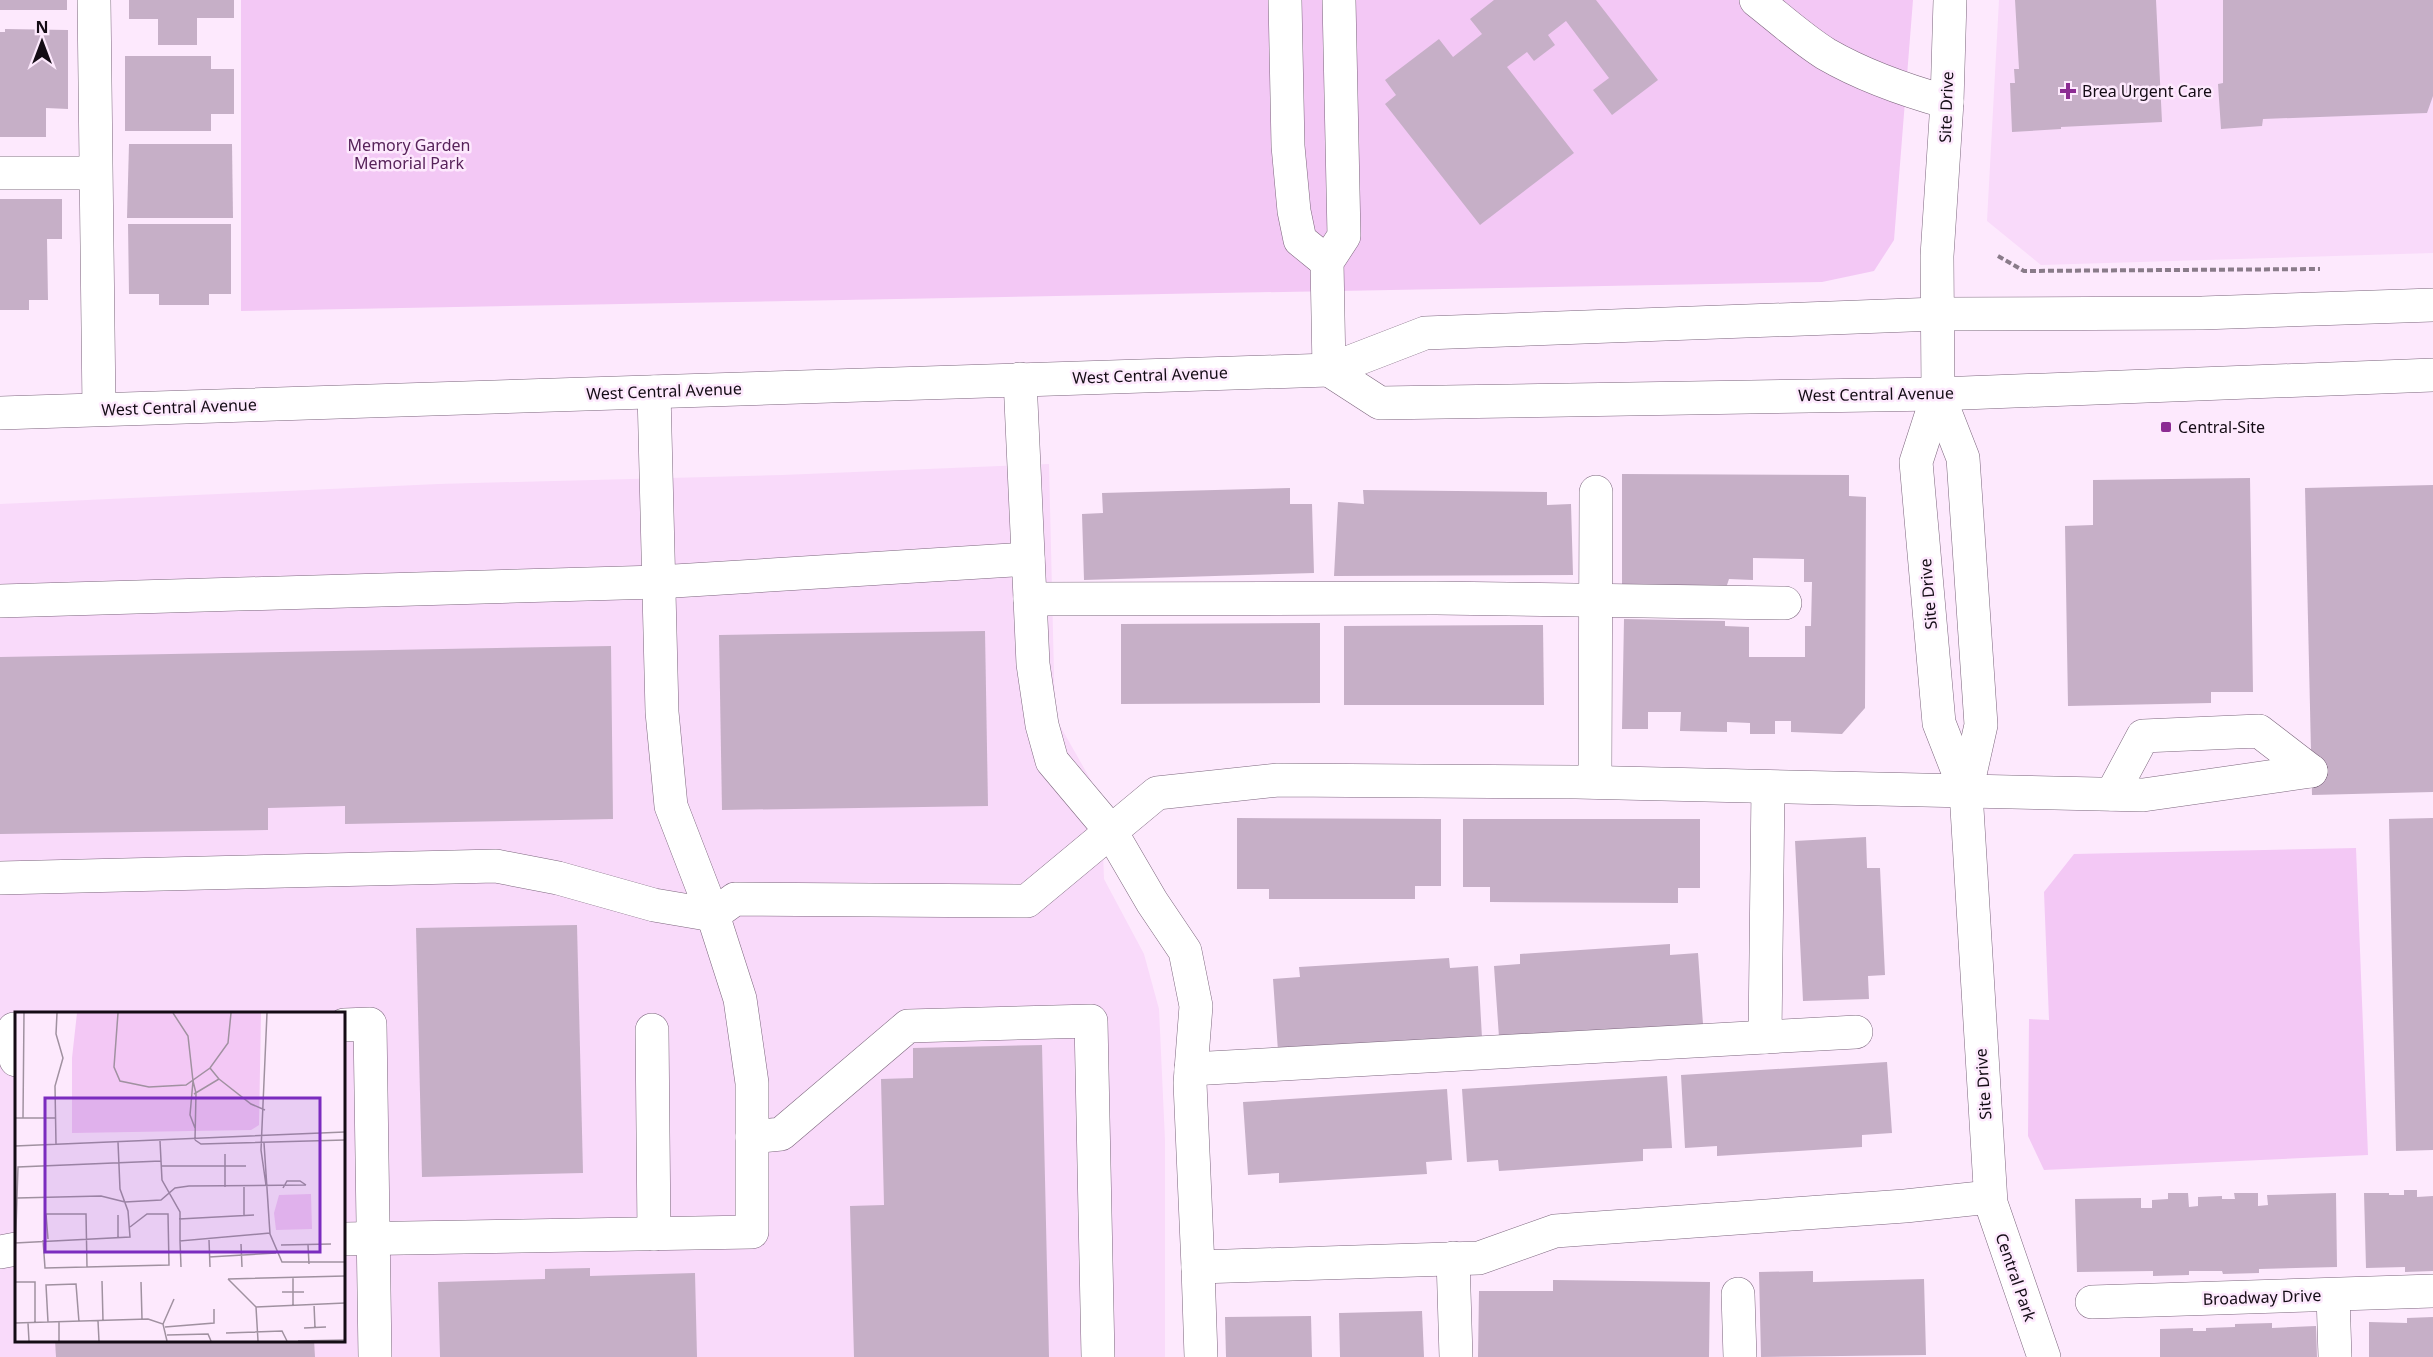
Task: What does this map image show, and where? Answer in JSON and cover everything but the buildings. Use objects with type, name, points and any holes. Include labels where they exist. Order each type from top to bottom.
[{"type":"main road","points":[[94,0],[99,409]]},
{"type":"main road","points":[[1284,0],[1290,178],[1300,240],[1327,262]]},
{"type":"main road","points":[[1329,370],[1327,262],[1344,236],[1339,0]]},
{"type":"main road","points":[[1756,0],[1824,52],[1862,74],[1907,91],[1947,102]]},
{"type":"main road","name":"Site Drive","points":[[1950,0],[1947,102],[1937,256],[1938,394],[1916,462],[1939,723],[1966,792]]},
{"type":"main road","points":[[0,173],[95,173]]},
{"type":"main road","points":[[1290,178],[1342,177]]},
{"type":"main road","name":"West Central Avenue","points":[[0,413],[1329,370],[1425,333],[1937,314],[2202,313],[2433,305]]},
{"type":"main road","name":"West Central Avenue","points":[[1329,370],[1380,403],[1938,394],[2433,375]]},
{"type":"main road","points":[[1020,379],[1033,664],[1042,725],[1052,761],[1110,830],[1152,902],[1185,951],[1196,1006],[1191,1068],[1201,1357]]},
{"type":"main road","points":[[358,1238],[752,1232],[752,1083],[740,999],[713,915],[671,806],[662,712],[654,392]]},
{"type":"main road","name":"Site Drive","points":[[1938,394],[1963,458],[1981,725],[1966,792],[1990,1197]]},
{"type":"main road","points":[[1595,782],[1596,492]]},
{"type":"main road","points":[[0,601],[658,582],[1028,560]]},
{"type":"main road","points":[[1030,599],[1365,597],[1785,603]]},
{"type":"main road","points":[[0,878],[496,866],[558,878],[654,905],[713,915],[735,899],[1027,901],[1157,793],[1278,780],[1595,782],[2143,795],[2311,771],[2259,731],[2143,736],[2112,794]]},
{"type":"main road","points":[[1765,1037],[1768,787]]},
{"type":"main road","points":[[752,1137],[781,1134],[908,1026],[1091,1021],[1098,1357]]},
{"type":"main road","points":[[345,1025],[370,1024],[358,1238],[375,1357]]},
{"type":"main road","points":[[15,1029],[15,1044]]},
{"type":"main road","points":[[652,1030],[654,1234]]},
{"type":"main road","points":[[1191,1068],[1856,1032]]},
{"type":"main road","points":[[1198,1267],[1479,1258],[1555,1231],[1905,1206],[1990,1197]]},
{"type":"main road","name":"Central Park","points":[[1990,1197],[2044,1357]]},
{"type":"main road","points":[[0,1252],[15,1249]]},
{"type":"main road","points":[[1453,1258],[1456,1357]]},
{"type":"main road","name":"Broadway Drive","points":[[2092,1302],[2433,1291]]},
{"type":"main road","points":[[1738,1294],[1740,1357]]},
{"type":"main road","points":[[2333,1295],[2335,1357]]},
{"type":"path","points":[[1998,256],[2024,271],[2325,269]]},
{"type":"shaded area","points":[[1999,0],[2433,0],[2433,253],[2041,265],[1987,221]]},
{"type":"shaded area","points":[[1049,464],[1055,717],[1101,798],[1104,879],[1144,954],[1159,1009],[1165,1140],[1165,1357],[0,1357],[0,504],[438,484],[782,475]]},
{"type":"green space","name":"Memory Garden Memorial Park","points":[[241,0],[1913,0],[1894,240],[1874,271],[1822,282],[241,311]]},
{"type":"green space","points":[[2356,848],[2368,1155],[2044,1170],[2028,1136],[2029,1019],[2049,1020],[2044,892],[2074,854]]},
{"type":"place","name":"Brea Urgent Care","points":[[2068,91]]},
{"type":"place","name":"Central-Site","points":[[2166,427]]}]
